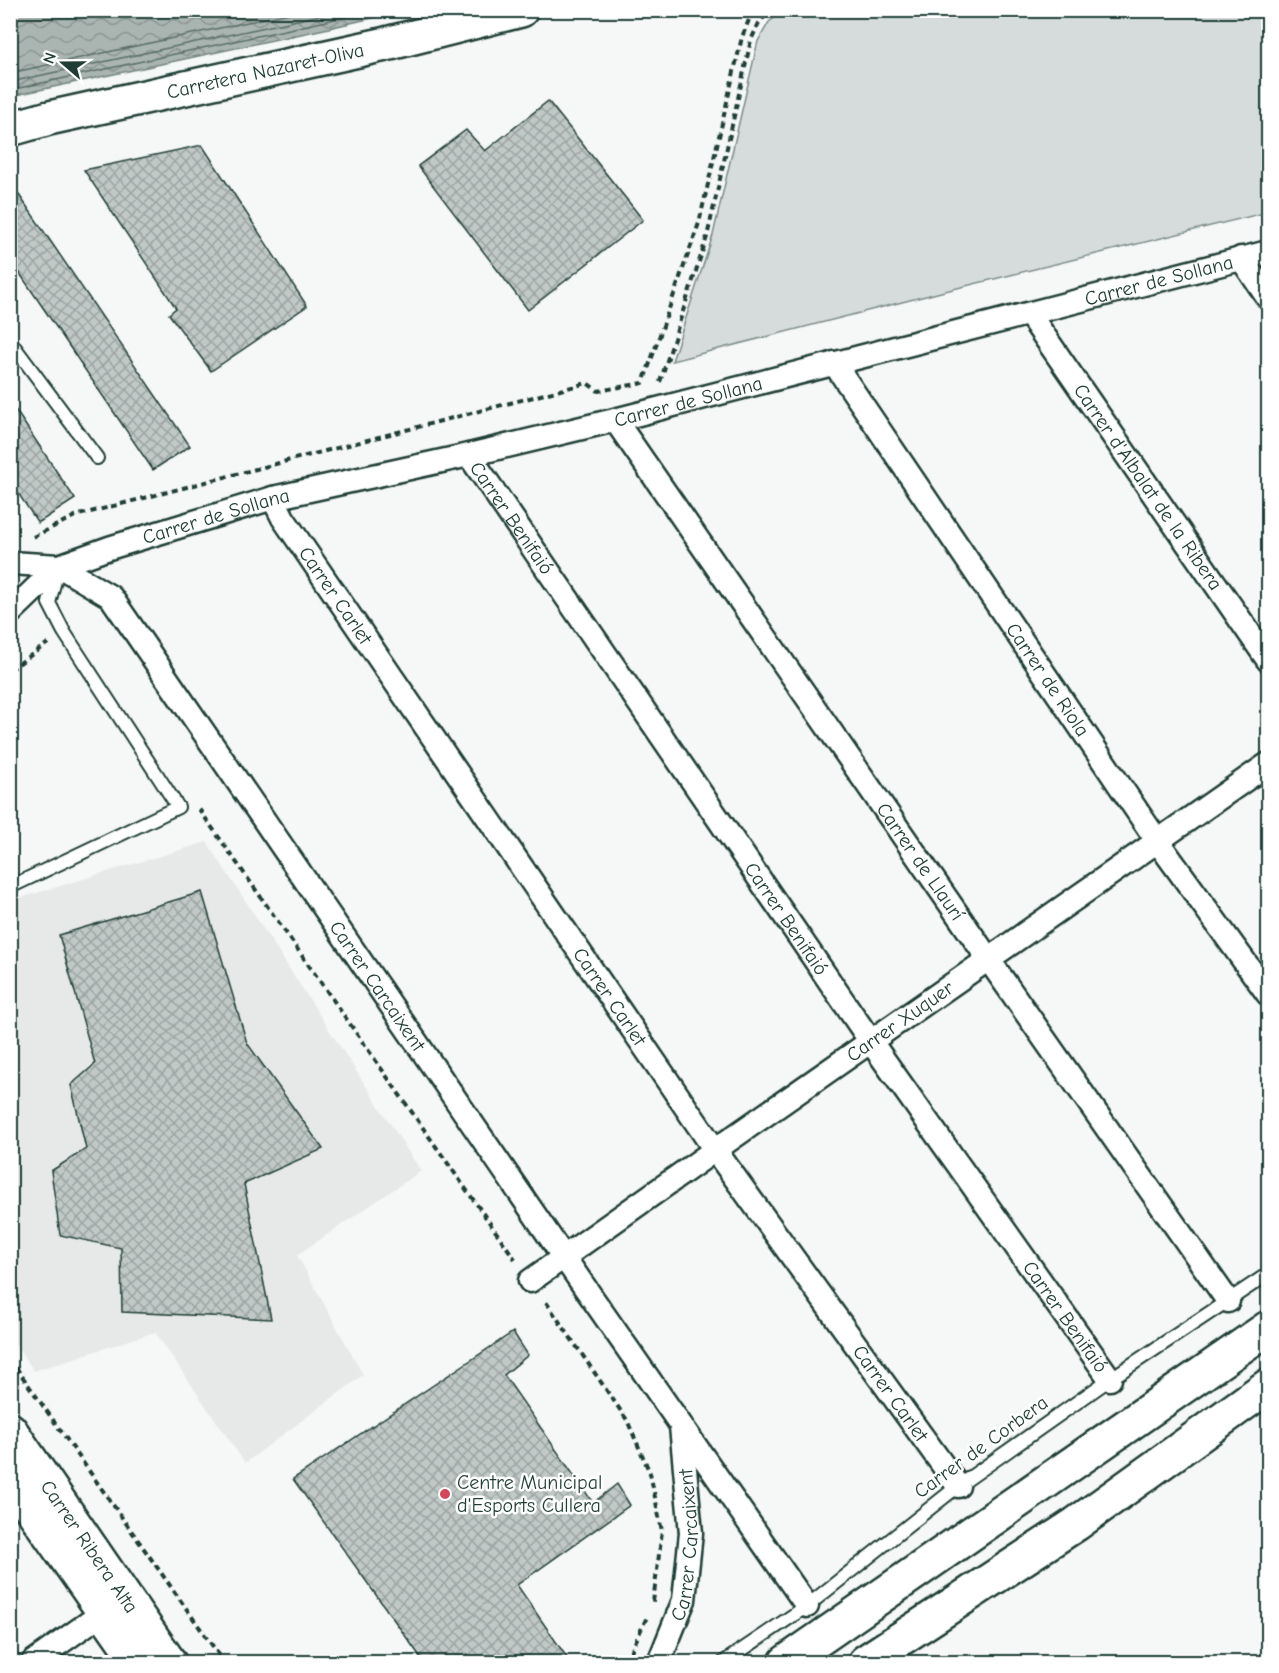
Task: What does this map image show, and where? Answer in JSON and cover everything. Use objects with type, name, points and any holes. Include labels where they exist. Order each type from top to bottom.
[{"type":"street","name":"Carretera Nazaret-Oliva","points":[[10,129],[49,118],[386,44],[521,10]]},
{"type":"street","name":"Carrer de Sollana","points":[[58,566],[273,498],[615,420],[1269,252]]},
{"type":"street","points":[[1241,258],[1269,298]]},
{"type":"street","name":"Carrer d'Albalat de la Ribera","points":[[1029,314],[1269,660]]},
{"type":"street","name":"Carrer de Riola","points":[[834,363],[1158,842],[1269,994]]},
{"type":"street","name":"Carrer de Llaurí","points":[[615,420],[1228,1301]]},
{"type":"street","name":"Carrer Benifaió","points":[[469,455],[871,1042],[1110,1379]]},
{"type":"street","name":"Carrer Carlet","points":[[273,498],[290,528],[714,1150],[958,1486]]},
{"type":"street","points":[[10,563],[58,566]]},
{"type":"street","points":[[10,613],[58,566]]},
{"type":"street","name":"Carrer Carcaixent","points":[[58,566],[111,597],[563,1256],[807,1606]]},
{"type":"street","name":"Carrer Xuquer","points":[[530,1281],[714,1150],[1269,764]]},
{"type":"street","points":[[786,1662],[1269,1328]]},
{"type":"street","points":[[865,1662],[1076,1524],[1269,1386]]},
{"type":"street","name":"Carrer Carcaixent","points":[[659,1662],[684,1600],[691,1533],[681,1424]]},
{"type":"street","name":"Carrer Ribera Alta","points":[[10,1430],[169,1662]]},
{"type":"street","name":"Carrer Ribera Alta","points":[[10,1478],[139,1662]]},
{"type":"street","points":[[33,1662],[104,1612]]},
{"type":"lane","points":[[10,341],[97,458]]},
{"type":"lane","points":[[10,887],[178,807],[64,632],[49,603],[58,566]]},
{"type":"lane","name":"Carrer de Corbera","points":[[724,1662],[807,1606],[958,1486],[1110,1379],[1269,1274]]},
{"type":"path","points":[[27,540],[75,516],[587,383],[598,392],[643,383],[699,223],[742,38],[753,10]]},
{"type":"path","points":[[651,410],[707,237],[751,40],[759,23],[770,10]]},
{"type":"path","points":[[10,669],[64,632]]},
{"type":"path","points":[[195,803],[627,1420],[650,1473],[662,1531],[653,1601],[626,1662]]},
{"type":"path","points":[[10,1359],[224,1662]]},
{"type":"shaded area","points":[[784,11],[1268,11],[1268,212],[672,361],[713,235],[758,41],[769,22]]},
{"type":"shaded area","points":[[207,842],[421,1171],[297,1255],[363,1375],[245,1463],[155,1332],[34,1371],[11,1338],[10,901]]},
{"type":"water","points":[[11,10],[403,11],[11,96]]},
{"type":"building","points":[[548,101],[643,220],[528,310],[418,166],[466,130],[485,151]]},
{"type":"building","points":[[202,145],[307,306],[211,371],[169,314],[176,308],[84,170]]},
{"type":"building","points":[[17,192],[190,446],[153,470],[10,259],[10,196]]},
{"type":"building","points":[[10,402],[75,499],[38,523],[10,481]]},
{"type":"building","points":[[202,892],[247,1043],[323,1149],[244,1184],[271,1319],[122,1312],[121,1248],[60,1235],[51,1171],[86,1149],[71,1085],[95,1064],[59,935]]},
{"type":"building","name":"Centre Municipal d'Esports Cullera","points":[[513,1332],[528,1355],[504,1375],[593,1503],[617,1484],[630,1505],[517,1585],[570,1662],[424,1662],[293,1479]]},
{"type":"place","name":"Centre Municipal d'Esports Cullera","points":[[445,1494]]}]
